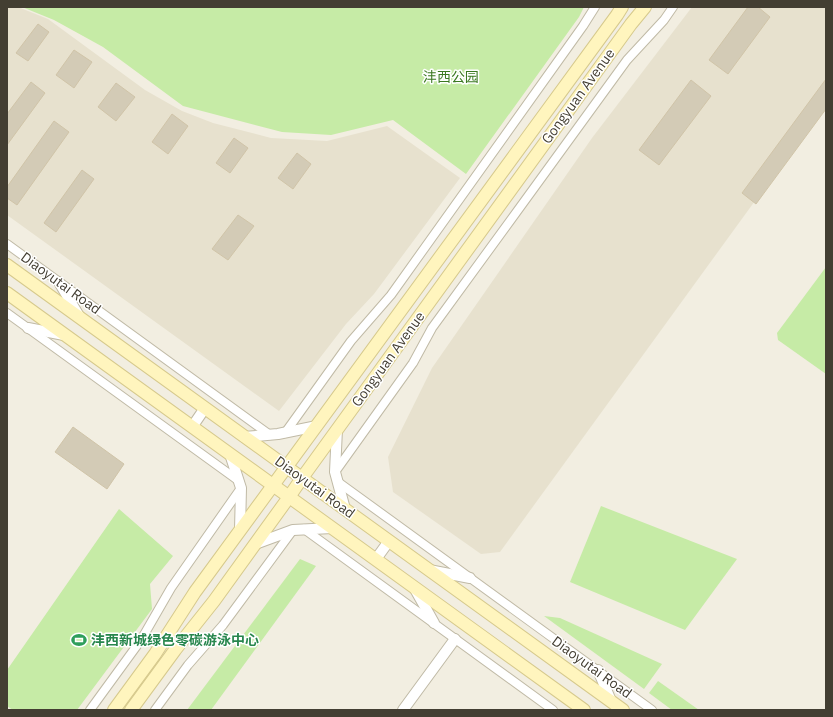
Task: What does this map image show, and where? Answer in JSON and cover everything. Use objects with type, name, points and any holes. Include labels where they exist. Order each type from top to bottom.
[{"type":"main road","name":"Gongyuan Avenue","points":[[114,710],[155,654],[195,592],[272,485],[317,426],[622,7]]},
{"type":"main road","name":"Gongyuan Avenue","points":[[131,710],[256,544],[337,429],[626,30],[645,7]]},
{"type":"main road","name":"Diaoyutai Road","points":[[7,265],[623,710]]},
{"type":"main road","name":"Diaoyutai Road","points":[[7,293],[584,710]]},
{"type":"street","points":[[285,433],[351,341],[391,295],[595,7]]},
{"type":"street","name":"Gongyuan Avenue","points":[[337,477],[413,364],[432,328],[627,60],[664,20],[673,7]]},
{"type":"street","name":"Diaoyutai Road","points":[[7,244],[270,435]]},
{"type":"street","points":[[59,282],[80,318]]},
{"type":"street","points":[[7,312],[240,484]]},
{"type":"street","points":[[28,328],[67,336]]},
{"type":"street","points":[[192,426],[205,408]]},
{"type":"street","points":[[244,437],[285,433],[317,426]]},
{"type":"street","points":[[337,429],[337,477],[345,509]]},
{"type":"street","points":[[230,454],[240,484],[240,530]]},
{"type":"street","name":"Diaoyutai Road","points":[[337,477],[470,578],[652,710]]},
{"type":"street","points":[[90,710],[141,640],[171,588],[240,484]]},
{"type":"street","points":[[256,544],[293,530],[332,528]]},
{"type":"street","points":[[304,529],[553,710]]},
{"type":"street","points":[[155,710],[188,665],[223,625],[293,530]]},
{"type":"street","points":[[376,559],[389,541]]},
{"type":"street","points":[[428,569],[470,578]]},
{"type":"street","points":[[414,587],[434,624]]},
{"type":"street","points":[[403,710],[455,639]]},
{"type":"street","points":[[598,670],[611,701]]},
{"type":"shaded area","points":[[7,7],[18,7],[48,19],[145,90],[182,111],[213,123],[271,138],[327,141],[387,126],[460,178],[374,294],[346,324],[279,411],[7,215]]},
{"type":"shaded area","points":[[692,7],[826,7],[826,103],[500,552],[481,554],[393,492],[388,457],[432,368],[592,138]]},
{"type":"green space","name":"沣西公园","points":[[22,7],[584,7],[579,17],[466,174],[393,120],[331,135],[282,132],[183,106],[103,47],[54,20]]},
{"type":"green space","points":[[826,267],[826,374],[778,340],[777,333]]},
{"type":"green space","points":[[601,506],[737,559],[685,630],[570,582]]},
{"type":"green space","name":"沣西新城绿色零碳游泳中心","points":[[119,509],[173,556],[150,584],[152,609],[77,710],[13,710],[7,706],[7,670]]},
{"type":"green space","points":[[300,559],[316,566],[211,710],[187,710]]},
{"type":"green space","points":[[544,616],[560,618],[662,664],[644,689]]},
{"type":"green space","points":[[658,681],[699,710],[672,710],[649,693]]},
{"type":"building","points":[[748,7],[758,7],[770,17],[728,74],[709,60]]},
{"type":"building","points":[[38,24],[49,32],[28,61],[16,53]]},
{"type":"building","points":[[74,50],[92,62],[74,88],[56,75]]},
{"type":"building","points":[[826,79],[826,109],[756,204],[742,193]]},
{"type":"building","points":[[691,80],[711,96],[659,165],[639,150]]},
{"type":"building","points":[[31,82],[45,93],[7,145],[7,114]]},
{"type":"building","points":[[116,83],[135,97],[116,121],[98,107]]},
{"type":"building","points":[[172,114],[188,126],[168,154],[152,142]]},
{"type":"building","points":[[54,121],[69,132],[17,205],[7,198],[7,187]]},
{"type":"building","points":[[234,138],[248,148],[230,173],[216,163]]},
{"type":"building","points":[[297,153],[311,164],[293,189],[278,178]]},
{"type":"building","points":[[82,170],[94,179],[56,232],[44,223]]},
{"type":"building","points":[[238,215],[254,226],[228,260],[212,249]]},
{"type":"building","points":[[73,427],[124,464],[107,489],[55,452]]},
{"type":"place","name":"沣西新城绿色零碳游泳中心","points":[[79,640]]}]
